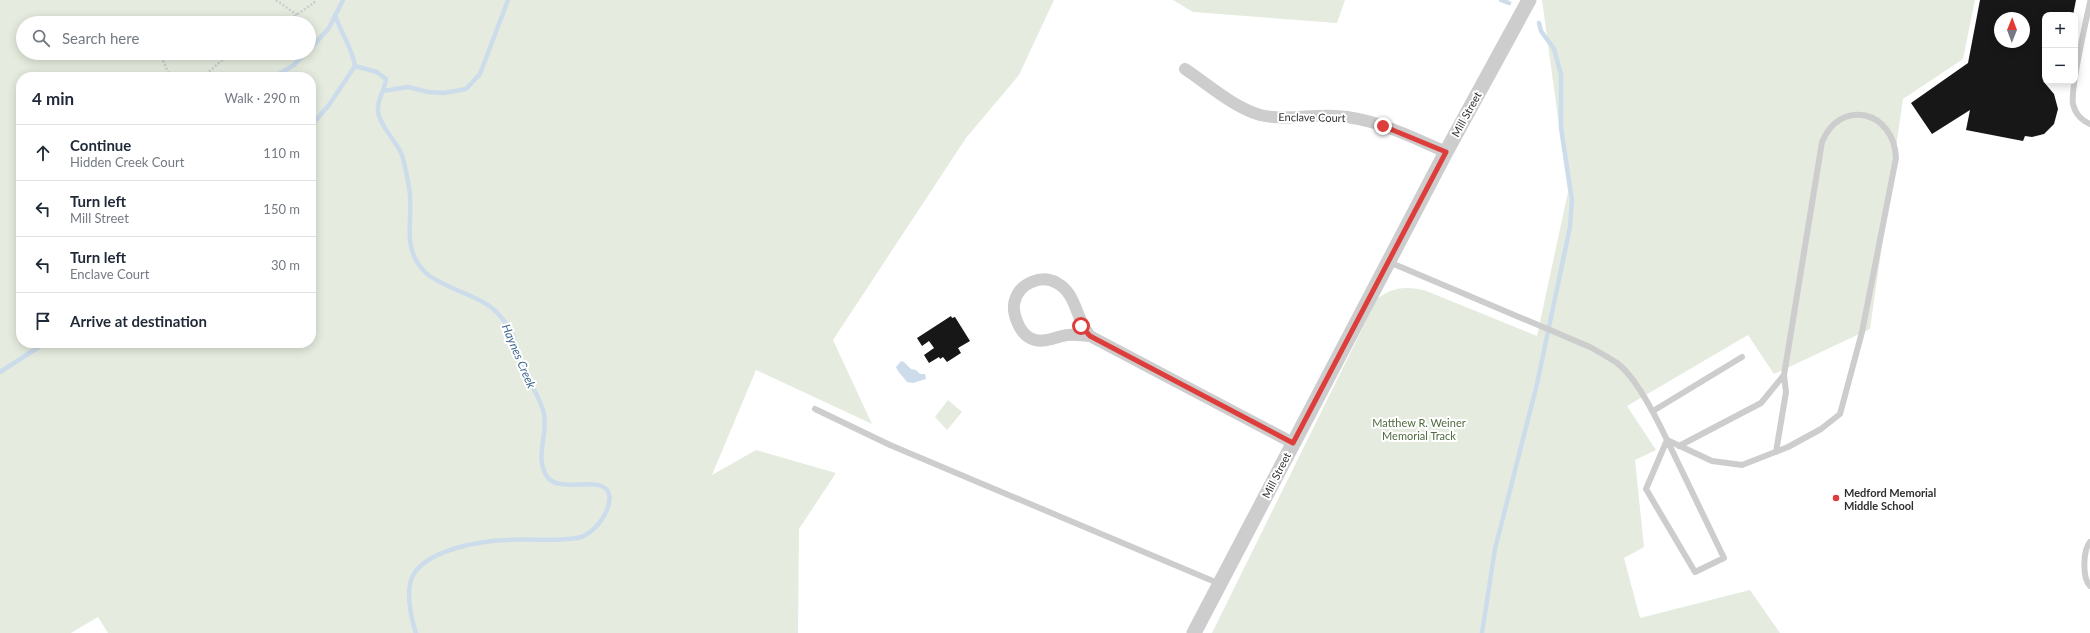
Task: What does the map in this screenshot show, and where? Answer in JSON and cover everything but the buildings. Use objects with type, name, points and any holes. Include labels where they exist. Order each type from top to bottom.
[{"type":"street","name":"Mill Street","points":[[1194,633],[1446,152],[1529,0]]},
{"type":"street","name":"Enclave Court","points":[[1185,69],[1241,107],[1262,115],[1316,117],[1335,116],[1356,118],[1398,131],[1446,152]]},
{"type":"street","points":[[1090,336],[1068,335],[1049,341],[1030,338],[1020,328],[1016,316],[1015,300],[1025,285],[1040,279],[1056,282],[1070,293],[1081,326],[1090,336],[1293,443]]},
{"type":"lane","points":[[2090,2],[2072,95],[2076,112],[2084,121],[2090,124]]},
{"type":"lane","points":[[1666,440],[1712,461],[1728,465],[1742,465],[1776,452],[1788,447],[1835,420],[1844,407],[1862,332],[1896,158],[1895,144],[1891,134],[1884,125],[1874,119],[1862,116],[1848,116],[1836,121],[1827,130],[1822,142],[1784,375],[1786,392],[1776,452]]},
{"type":"lane","points":[[1389,262],[1558,332],[1590,347],[1618,363],[1653,411],[1724,558],[1694,572],[1646,489],[1666,440]]},
{"type":"lane","points":[[1653,411],[1742,357]]},
{"type":"lane","points":[[1679,446],[1761,403],[1784,375]]},
{"type":"lane","points":[[815,409],[890,445],[1220,584]]},
{"type":"lane","points":[[2090,542],[2086,549],[2085,575],[2090,586]]},
{"type":"path","points":[[276,0],[296,15],[315,0]]},
{"type":"path","points":[[163,60],[168,72]]},
{"type":"path","points":[[209,72],[222,60]]},
{"type":"green space","points":[[0,0],[1054,0],[1019,75],[966,138],[833,340],[872,424],[756,370],[712,475],[756,450],[836,473],[799,529],[798,633],[108,633],[98,617],[71,633],[0,633]]},
{"type":"green space","points":[[1173,0],[1345,0],[1337,23],[1193,12]]},
{"type":"green space","name":"Matthew R. Weiner Memorial Track","points":[[1542,0],[1975,0],[1963,59],[1903,99],[1870,329],[1774,374],[1748,335],[1627,406],[1656,450],[1635,460],[1644,547],[1624,558],[1640,618],[1750,590],[1780,633],[1212,633],[1377,299],[1388,292],[1399,288],[1424,290],[1537,336],[1568,192]]},
{"type":"green space","points":[[948,400],[962,412],[947,430],[935,417]]},
{"type":"water","points":[[901,361],[920,374],[925,374],[926,379],[913,383],[907,382],[896,367]]},
{"type":"waterway","points":[[316,42],[329,28],[343,0]]},
{"type":"waterway","name":"Haynes Creek","points":[[383,91],[408,87],[428,92],[444,93],[466,89],[480,74],[508,0]]},
{"type":"waterway","points":[[1501,0],[1509,3]]},
{"type":"waterway","points":[[316,120],[329,105],[355,66],[352,54],[335,15]]},
{"type":"waterway","points":[[1482,633],[1495,549],[1537,384],[1570,227],[1572,200],[1561,128],[1561,74],[1554,49],[1541,31],[1539,23]]},
{"type":"waterway","points":[[282,72],[294,65],[299,60]]},
{"type":"waterway","name":"Haynes Creek","points":[[355,66],[377,72],[386,79],[378,107],[379,117],[402,155],[409,187],[410,243],[418,263],[432,278],[483,302],[491,307],[505,322],[512,334],[526,375],[543,408],[545,422],[542,460],[546,475],[552,481],[560,484],[598,485],[605,488],[610,497],[608,507],[600,522],[594,529],[581,537],[560,540],[516,540],[471,544],[444,552],[423,564],[415,572],[412,578],[409,594],[412,619],[416,633]]},
{"type":"waterway","points":[[0,372],[37,348]]},
{"type":"place","name":"Medford Memorial Middle School","points":[[1836,498]]},
{"type":"route","points":[[1081,326],[1090,336],[1293,443],[1446,152],[1383,126]]}]
